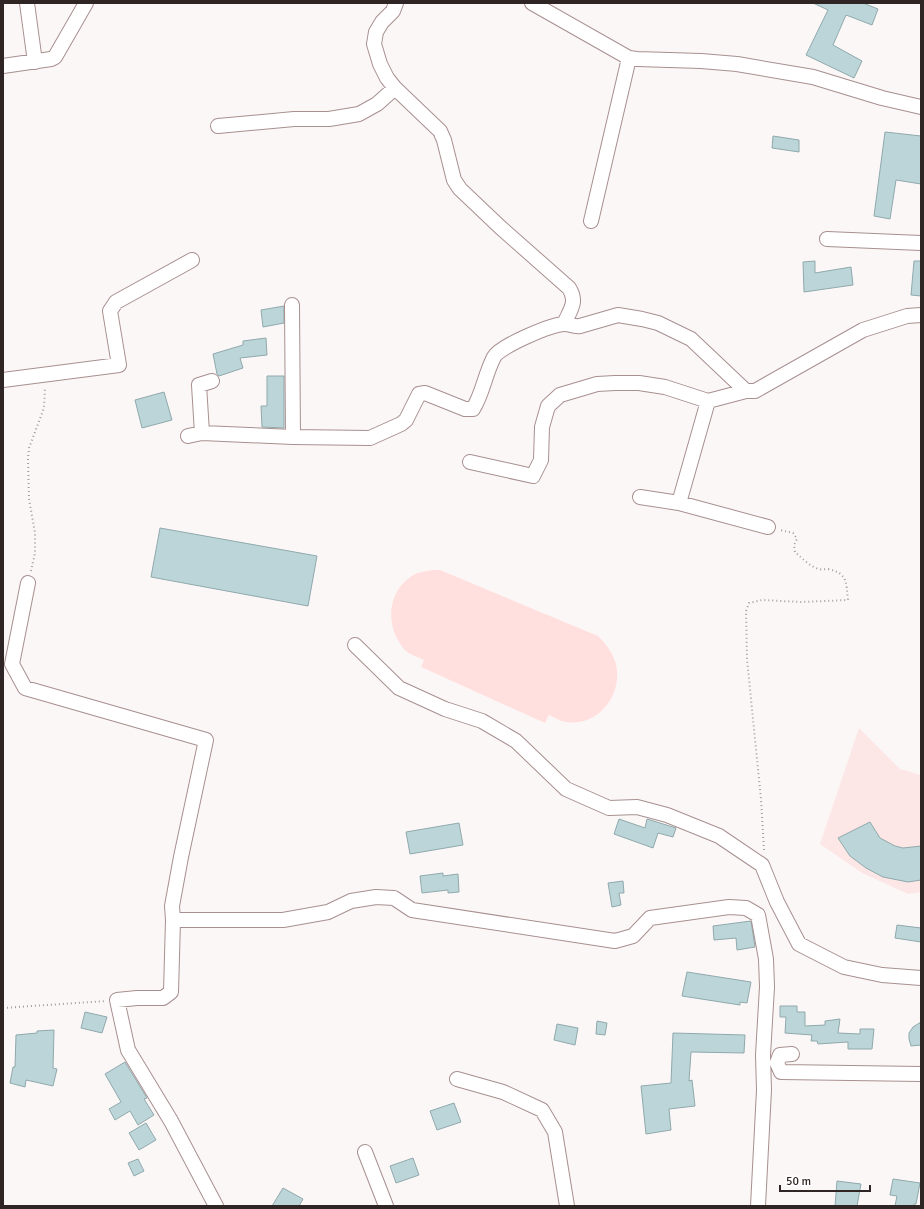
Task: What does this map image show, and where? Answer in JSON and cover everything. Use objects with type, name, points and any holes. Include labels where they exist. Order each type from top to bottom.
[{"type":"street","points":[[27,3],[35,62]]},
{"type":"street","points":[[3,66],[35,62],[55,57],[86,3]]},
{"type":"street","points":[[396,3],[393,11],[382,22],[376,32],[374,44],[380,64],[394,88],[440,131],[444,140],[454,180],[460,189],[569,288],[573,294],[574,301],[564,324]]},
{"type":"street","points":[[532,3],[629,58],[737,64],[805,76],[882,98],[921,107]]},
{"type":"street","points":[[591,221],[629,58]]},
{"type":"street","points":[[218,126],[294,119],[328,119],[359,114],[377,104],[394,88]]},
{"type":"street","points":[[827,239],[921,243]]},
{"type":"street","points":[[3,380],[119,365],[110,311],[116,302],[192,260]]},
{"type":"street","points":[[292,305],[293,437]]},
{"type":"street","points":[[188,436],[202,433],[293,437],[370,438],[401,424],[406,420],[419,394],[425,393],[465,409],[473,409],[494,358],[500,350],[531,334],[564,324],[575,327],[618,315],[658,323],[691,339],[746,391]]},
{"type":"street","points":[[470,462],[533,476],[541,460],[542,427],[548,406],[560,395],[597,384],[639,383],[665,387],[708,401],[746,391],[755,392],[863,330],[907,316],[921,315]]},
{"type":"street","points":[[202,433],[199,385],[212,381]]},
{"type":"street","points":[[679,503],[708,401]]},
{"type":"street","points":[[640,497],[679,503],[768,527]]},
{"type":"street","points":[[28,583],[12,664],[25,688],[206,740],[180,857],[172,906],[171,992],[163,998],[117,1000],[128,1050],[171,1121],[216,1206]]},
{"type":"street","points":[[356,645],[399,688],[445,709],[482,721],[516,741],[566,789],[610,808],[637,807],[667,815],[719,836],[762,865],[777,902],[799,944],[844,967],[882,975],[921,978]]},
{"type":"street","points":[[173,920],[283,920],[328,912],[351,901],[394,898],[412,910],[615,941],[633,936],[650,918],[729,907],[746,908],[758,915],[766,959],[767,987],[763,1055],[764,1090],[758,1206]]},
{"type":"street","points":[[792,1054],[780,1055],[777,1063],[781,1072],[921,1074]]},
{"type":"street","points":[[458,1079],[503,1092],[542,1110],[555,1132],[567,1206]]},
{"type":"street","points":[[365,1152],[386,1206]]},
{"type":"path","points":[[28,583],[35,553],[35,533],[29,500],[28,459],[29,448],[44,408],[46,375]]},
{"type":"path","points":[[764,848],[761,799],[747,659],[746,611],[750,603],[762,600],[801,602],[848,600],[845,579],[841,573],[826,569],[820,570],[813,566],[795,552],[794,545],[797,539],[794,533],[768,527]]},
{"type":"path","points":[[3,1008],[117,1000]]},
{"type":"shaded area","points":[[432,570],[440,570],[598,636],[609,649],[616,664],[616,686],[612,697],[606,706],[598,714],[589,719],[578,722],[566,722],[549,715],[545,723],[421,667],[424,660],[410,654],[399,642],[392,625],[391,616],[394,599],[402,584],[414,574]]},
{"type":"shaded area","points":[[859,728],[900,769],[921,775],[921,892],[908,894],[862,873],[820,844]]},
{"type":"building","points":[[813,3],[863,3],[878,9],[872,25],[846,15],[833,45],[862,61],[854,78],[806,55],[828,10]]},
{"type":"building","points":[[885,132],[921,136],[921,184],[896,180],[890,219],[874,216]]},
{"type":"building","points":[[773,136],[799,140],[799,152],[772,148]]},
{"type":"building","points":[[815,261],[815,273],[851,267],[853,285],[804,292],[803,262]]},
{"type":"building","points":[[914,261],[921,261],[921,296],[911,295]]},
{"type":"building","points":[[284,306],[284,323],[263,327],[261,310]]},
{"type":"building","points":[[266,338],[267,355],[240,358],[243,368],[219,376],[217,374],[213,354],[243,345],[243,341]]},
{"type":"building","points":[[267,376],[284,376],[284,428],[262,427],[261,406],[267,406]]},
{"type":"building","points":[[164,392],[172,420],[142,428],[135,400]]},
{"type":"building","points":[[160,528],[317,556],[308,606],[151,577]]},
{"type":"building","points":[[619,819],[645,828],[647,819],[676,828],[673,837],[658,833],[653,848],[614,834]]},
{"type":"building","points":[[870,822],[880,838],[895,846],[903,848],[921,846],[921,880],[908,882],[883,877],[866,868],[850,856],[838,838]]},
{"type":"building","points":[[459,823],[463,845],[410,854],[406,832]]},
{"type":"building","points":[[443,873],[443,876],[458,874],[459,892],[448,893],[448,890],[422,893],[420,876]]},
{"type":"building","points":[[623,881],[624,893],[619,893],[621,905],[612,907],[608,883]]},
{"type":"building","points":[[751,921],[755,947],[737,950],[736,938],[714,940],[713,926]]},
{"type":"building","points":[[897,925],[921,928],[921,942],[895,938]]},
{"type":"building","points":[[687,972],[751,982],[747,1003],[740,1002],[740,1005],[682,996]]},
{"type":"building","points":[[780,1006],[797,1006],[797,1012],[805,1012],[805,1026],[825,1025],[825,1021],[840,1019],[838,1033],[860,1034],[860,1029],[874,1029],[872,1049],[848,1049],[848,1042],[818,1044],[817,1041],[811,1041],[812,1035],[785,1033],[786,1017],[780,1017]]},
{"type":"building","points":[[85,1012],[107,1017],[102,1033],[81,1028]]},
{"type":"building","points":[[597,1021],[607,1023],[605,1035],[596,1034]]},
{"type":"building","points":[[921,1022],[921,1045],[911,1046],[909,1033],[913,1027]]},
{"type":"building","points":[[557,1024],[578,1028],[575,1045],[554,1040]]},
{"type":"building","points":[[54,1030],[53,1068],[57,1069],[53,1086],[26,1080],[25,1087],[10,1083],[13,1067],[15,1067],[16,1035],[37,1033],[37,1031]]},
{"type":"building","points":[[673,1033],[745,1035],[744,1053],[691,1052],[689,1081],[692,1080],[695,1106],[669,1109],[671,1130],[646,1134],[641,1086],[671,1083]]},
{"type":"building","points":[[125,1062],[147,1098],[144,1099],[154,1115],[138,1125],[130,1111],[115,1120],[109,1109],[121,1102],[105,1074]]},
{"type":"building","points":[[454,1103],[461,1122],[437,1130],[430,1111]]},
{"type":"building","points":[[146,1123],[156,1140],[139,1150],[129,1133]]},
{"type":"building","points":[[413,1158],[419,1175],[396,1183],[390,1166]]},
{"type":"building","points":[[138,1159],[144,1171],[134,1176],[128,1163]]},
{"type":"building","points":[[893,1179],[920,1183],[916,1204],[914,1204],[914,1206],[895,1206],[897,1196],[890,1195]]},
{"type":"building","points":[[837,1181],[861,1184],[857,1206],[835,1206]]},
{"type":"building","points":[[283,1188],[303,1199],[299,1206],[272,1206]]}]
